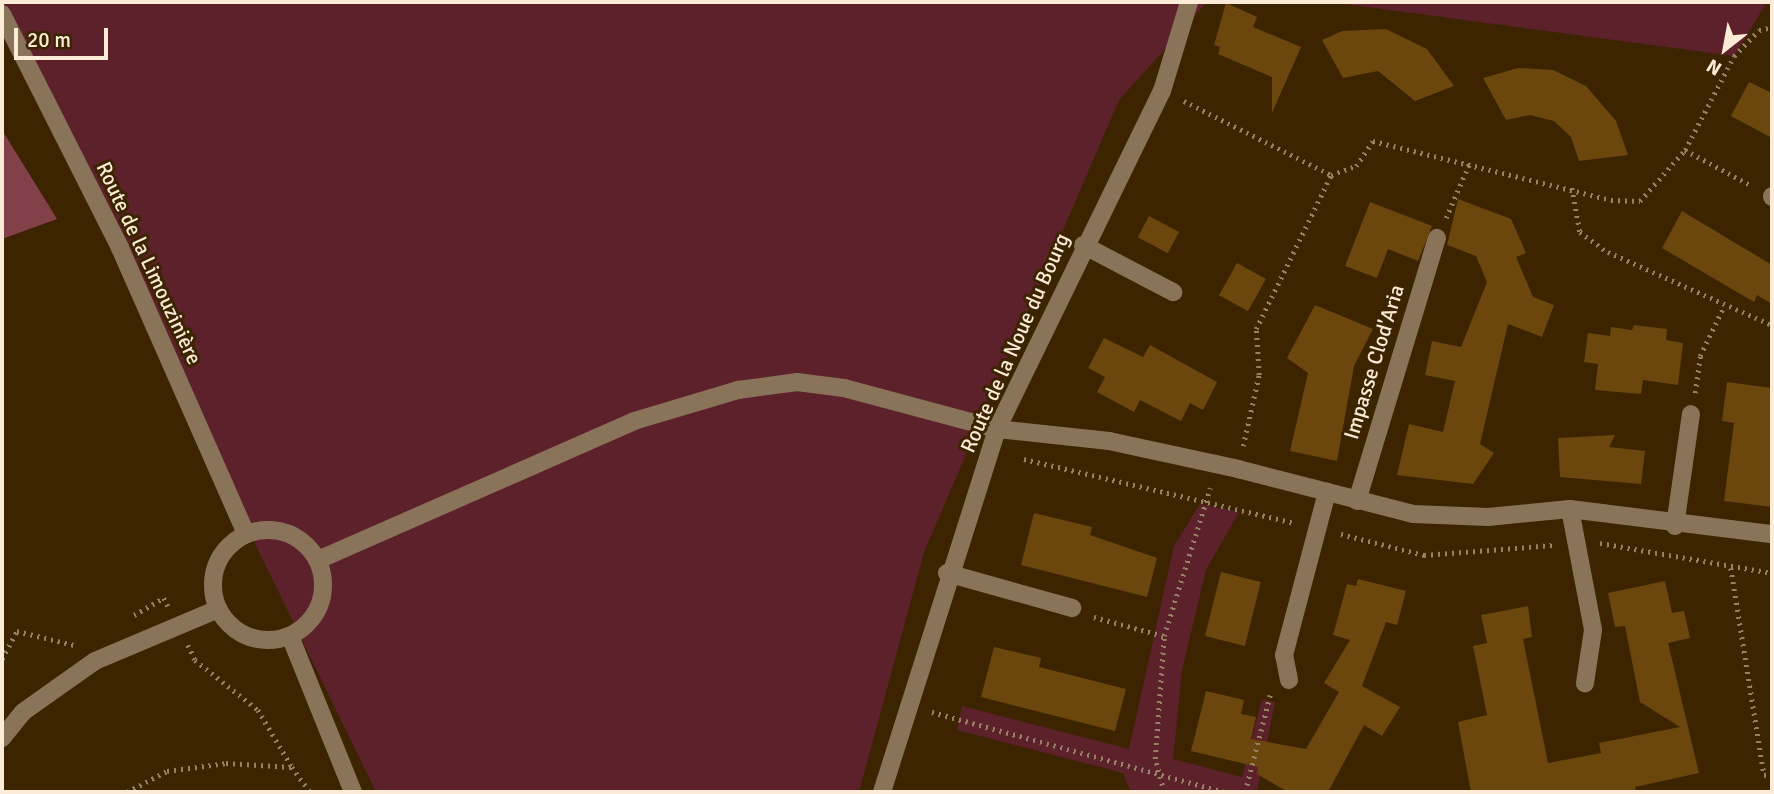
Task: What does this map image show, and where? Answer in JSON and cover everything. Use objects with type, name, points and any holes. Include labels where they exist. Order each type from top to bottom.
[{"type":"street","name":"Route de la Noue du Bourg","points":[[882,792],[947,573],[997,429],[1083,245],[1162,91],[1189,2]]},
{"type":"street","name":"Route de la Limouzinière","points":[[2,14],[120,247],[246,534]]},
{"type":"street","name":"Impasse Clod'Aria","points":[[1357,501],[1437,238]]},
{"type":"street","points":[[1083,245],[1173,292]]},
{"type":"street","points":[[317,560],[634,421],[738,390],[797,382],[844,388],[997,429],[1109,441],[1238,469],[1413,514],[1488,517],[1570,509],[1675,526],[1772,534]]},
{"type":"street","points":[[1675,526],[1691,414]]},
{"type":"street","points":[[1289,680],[1284,655],[1327,492]]},
{"type":"street","points":[[1570,509],[1593,630],[1585,683]]},
{"type":"street","points":[[287,533],[317,560],[321,604],[290,636],[257,640],[241,634],[218,609],[213,574],[220,557],[246,534],[287,533]]},
{"type":"street","points":[[947,573],[1072,608]]},
{"type":"street","points":[[2,738],[23,712],[94,661],[218,609]]},
{"type":"street","points":[[290,636],[353,792]]},
{"type":"path","points":[[1164,792],[1160,776],[1164,636],[1205,491],[1238,469],[1259,375],[1256,329],[1331,175],[1356,166],[1373,141],[1640,201],[1685,150],[1734,57],[1759,30],[1772,27]]},
{"type":"path","points":[[1162,91],[1331,175]]},
{"type":"path","points":[[1685,150],[1772,196]]},
{"type":"path","points":[[1437,238],[1471,162]]},
{"type":"path","points":[[1573,188],[1580,232],[1608,252],[1772,325]]},
{"type":"path","points":[[1691,414],[1700,356],[1724,305]]},
{"type":"path","points":[[1731,568],[1764,775],[1772,774]]},
{"type":"path","points":[[1072,608],[1164,636]]},
{"type":"path","points":[[1245,792],[1271,690],[1289,680]]},
{"type":"path","points":[[907,706],[1224,792]]},
{"type":"path","points":[[127,792],[180,767],[226,763],[292,767],[310,792]]},
{"type":"shaded area","points":[[2,2],[1207,2],[1119,100],[924,552],[859,792],[376,792],[2,24]]},
{"type":"shaded area","points":[[1330,2],[1767,2],[1734,56]]},
{"type":"shaded area","points":[[2,130],[57,219],[2,239]]},
{"type":"shaded area","points":[[1200,504],[1239,512],[1206,570],[1182,670],[1173,759],[1242,777],[1262,699],[1275,702],[1257,792],[1131,792],[1123,773],[957,730],[962,706],[1129,749],[1174,546]]},
{"type":"building","points":[[1226,3],[1257,17],[1253,27],[1301,47],[1272,113],[1272,77],[1218,54],[1220,47],[1214,45]]},
{"type":"building","points":[[1386,29],[1427,49],[1454,86],[1415,101],[1378,71],[1343,78],[1322,40],[1342,31]]},
{"type":"building","points":[[1518,68],[1553,70],[1586,86],[1616,121],[1628,155],[1579,161],[1571,137],[1554,121],[1530,115],[1506,120],[1483,78]]},
{"type":"building","points":[[1749,82],[1772,93],[1772,138],[1731,116]]},
{"type":"building","points":[[1458,199],[1511,219],[1526,253],[1516,257],[1533,297],[1554,305],[1542,337],[1508,324],[1480,444],[1494,453],[1473,484],[1397,475],[1409,424],[1443,432],[1455,381],[1425,375],[1432,341],[1461,347],[1487,282],[1476,256],[1447,245]]},
{"type":"building","points":[[1370,202],[1432,226],[1418,261],[1388,249],[1377,278],[1345,266]]},
{"type":"building","points":[[1682,211],[1772,265],[1772,304],[1757,295],[1754,302],[1662,248]]},
{"type":"building","points":[[1149,216],[1179,232],[1168,253],[1138,237]]},
{"type":"building","points":[[1237,263],[1266,279],[1248,311],[1219,295]]},
{"type":"building","points":[[1315,305],[1373,329],[1354,366],[1337,461],[1290,451],[1308,373],[1287,358]]},
{"type":"building","points":[[1634,325],[1667,329],[1666,340],[1683,343],[1678,385],[1643,380],[1641,394],[1595,390],[1598,364],[1584,362],[1588,333],[1610,336],[1611,327],[1632,330]]},
{"type":"building","points":[[1104,338],[1143,357],[1150,345],[1217,382],[1203,410],[1190,403],[1181,421],[1140,400],[1134,412],[1097,392],[1105,377],[1088,368]]},
{"type":"building","points":[[1727,382],[1772,388],[1772,507],[1724,501],[1734,423],[1722,421]]},
{"type":"building","points":[[1615,435],[1609,447],[1645,451],[1641,484],[1560,477],[1558,438]]},
{"type":"building","points":[[1034,513],[1092,527],[1090,535],[1157,558],[1147,597],[1021,565]]},
{"type":"building","points":[[1221,572],[1261,582],[1245,646],[1205,636]]},
{"type":"building","points":[[1358,579],[1406,591],[1397,625],[1386,622],[1362,686],[1400,707],[1382,736],[1364,725],[1328,792],[1288,792],[1257,774],[1258,767],[1191,751],[1206,691],[1244,700],[1241,714],[1256,717],[1251,739],[1306,749],[1339,692],[1324,683],[1350,640],[1333,635],[1347,584],[1356,586]]},
{"type":"building","points":[[1665,581],[1672,613],[1684,611],[1690,638],[1668,643],[1699,773],[1635,787],[1636,792],[1471,792],[1458,722],[1487,715],[1473,646],[1487,643],[1481,615],[1528,606],[1532,637],[1523,639],[1548,763],[1601,753],[1599,743],[1680,727],[1640,702],[1625,626],[1615,627],[1608,593]]},
{"type":"building","points":[[994,647],[1041,658],[1039,667],[1126,689],[1115,731],[981,697]]}]
